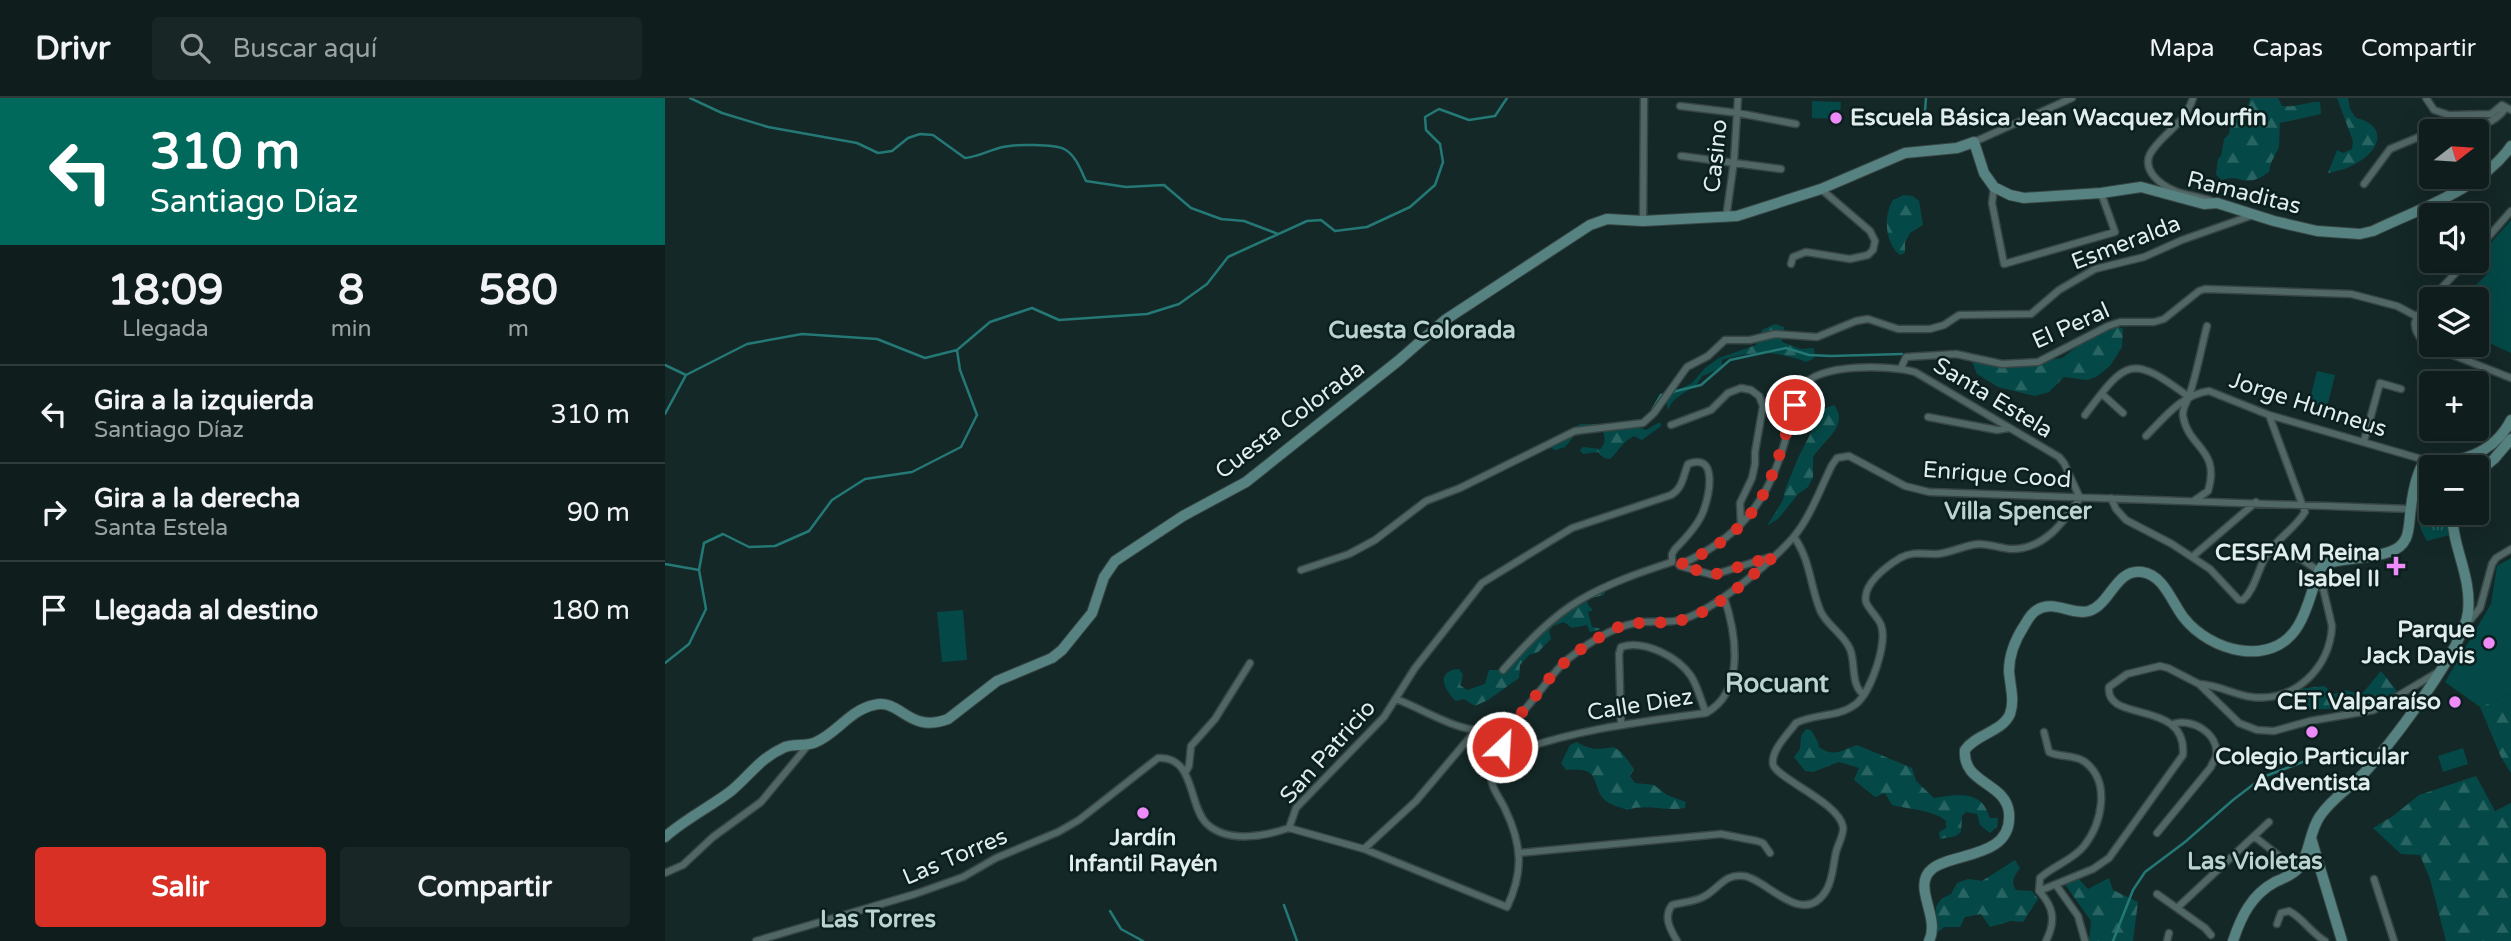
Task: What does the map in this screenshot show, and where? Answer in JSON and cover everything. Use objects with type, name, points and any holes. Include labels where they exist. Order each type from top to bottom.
[{"type":"street","points":[[1643,221],[1644,98]]},
{"type":"street","name":"Casino","points":[[1726,218],[1734,161],[1738,98]]},
{"type":"street","points":[[2072,98],[1974,142],[1984,173],[1994,187],[1992,203],[2004,264],[2115,232],[2101,193]]},
{"type":"street","points":[[2193,98],[2184,117],[2151,153],[2149,169],[2154,177],[2172,190],[2217,203]]},
{"type":"street","points":[[2426,98],[2434,110],[2449,115],[2491,114],[2506,108]]},
{"type":"street","points":[[2499,98],[2506,108]]},
{"type":"street","points":[[1680,106],[1796,124]]},
{"type":"street","points":[[2489,124],[2506,108]]},
{"type":"street","points":[[2364,184],[2390,149],[2419,137]]},
{"type":"street","name":"Cuesta Colorada","points":[[665,837],[734,788],[749,771],[771,754],[794,744],[817,742],[863,708],[878,704],[892,707],[917,721],[931,724],[940,722],[948,719],[997,681],[1052,658],[1062,650],[1092,613],[1104,577],[1115,561],[1183,516],[1245,482],[1398,361],[1445,320],[1574,235],[1602,220],[1726,218],[1821,189],[1905,153],[1957,148],[1974,142]]},
{"type":"street","name":"Ramaditas","points":[[1994,187],[2024,198],[2101,193],[2131,186],[2141,187],[2204,204],[2217,203],[2317,231],[2360,234],[2373,231],[2468,185],[2488,172],[2511,146]]},
{"type":"street","points":[[1681,156],[1781,169]]},
{"type":"street","points":[[1791,264],[1793,257],[1806,252],[1850,259],[1868,255],[1873,250],[1875,241],[1870,231],[1821,189]]},
{"type":"street","points":[[2489,236],[2511,211]]},
{"type":"street","name":"Esmeralda","points":[[1301,570],[1349,554],[1375,540],[1426,501],[1460,488],[1575,432],[1643,423],[1654,413],[1687,367],[1708,356],[1725,340],[1750,340],[1775,334],[1817,337],[1856,321],[1868,319],[1898,329],[1930,329],[1944,325],[1959,315],[2031,314],[2059,290],[2095,269],[2144,257],[2182,240],[2255,214]]},
{"type":"street","points":[[2443,287],[2456,273]]},
{"type":"street","name":"El Peral","points":[[1901,368],[1906,357],[1957,354],[2002,364],[2038,362],[2108,326],[2129,321],[2154,322],[2164,319],[2205,289],[2351,294],[2396,306],[2416,316]]},
{"type":"street","points":[[2419,313],[2414,326],[2416,335],[2425,344],[2511,378]]},
{"type":"street","points":[[2195,501],[2209,491],[2213,472],[2204,450],[2183,419],[2183,408],[2189,397],[2207,326]]},
{"type":"street","name":"Santa Estela","points":[[1503,670],[1549,623],[1581,599],[1618,582],[1708,551],[1741,524],[1765,494],[1780,458],[1801,387],[1811,377],[1843,369],[1901,368],[1915,372],[2059,457],[2080,498]]},
{"type":"street","points":[[2085,415],[2118,374],[2134,368],[2158,374],[2189,397]]},
{"type":"street","points":[[2364,441],[2380,383],[2401,389]]},
{"type":"street","points":[[1671,425],[1711,410],[1728,393],[1741,388],[1751,390],[1759,396],[1763,406],[1755,464],[1752,478],[1740,503],[1741,524]]},
{"type":"street","name":"Jorge Hunneus","points":[[2189,397],[2209,391],[2269,415],[2419,458]]},
{"type":"street","points":[[2102,394],[2123,413]]},
{"type":"street","points":[[2146,436],[2178,404],[2189,397]]},
{"type":"street","points":[[2111,498],[2126,520],[2210,569],[2239,600],[2243,600],[2269,552],[2305,512],[2269,415]]},
{"type":"street","points":[[1928,417],[1997,430],[2009,428]]},
{"type":"street","points":[[2489,463],[2509,433],[2511,420]]},
{"type":"street","points":[[2473,455],[2509,433]]},
{"type":"street","name":"Enrique Cood","points":[[1794,537],[1832,465],[1842,456],[1849,456],[1905,486],[1929,492],[2411,509]]},
{"type":"street","name":"San Patricio","points":[[1289,828],[1296,808],[1384,717],[1415,668],[1482,583],[1571,528],[1671,495],[1682,484],[1688,464],[1696,461],[1704,463],[1710,477],[1703,513],[1672,554],[1675,564]]},
{"type":"street","points":[[1929,941],[1933,922],[1924,891],[1927,875],[1937,866],[1987,849],[1997,842],[2009,820],[2009,811],[2003,796],[1972,774],[1966,763],[1965,750],[1976,739],[2001,725],[2011,712],[2011,651],[2028,619],[2037,609],[2053,607],[2083,613],[2093,610],[2126,575],[2145,572],[2161,583],[2183,617],[2198,633],[2217,645],[2258,651],[2274,647],[2297,627],[2324,564],[2391,552],[2402,544],[2410,529],[2419,470]]},
{"type":"street","points":[[1677,941],[1667,920],[1669,908],[1704,897],[1720,882],[1735,876],[1753,878],[1791,903],[1814,901],[1826,892],[1832,879],[1843,831],[1841,822],[1803,786],[1777,773],[1773,757],[1796,723],[1845,712],[1864,695],[1874,673],[1883,638],[1881,624],[1866,603],[1866,591],[1879,575],[1913,553],[1939,554],[1979,544],[2009,549],[2036,544],[2049,537],[2080,498]]},
{"type":"street","points":[[2192,557],[2256,502]]},
{"type":"street","points":[[2453,525],[2467,579],[2469,597],[2465,626]]},
{"type":"street","points":[[1396,699],[1463,728],[1504,728],[1518,716],[1567,659],[1613,630],[1643,622],[1680,621],[1724,597],[1794,537],[1806,560],[1819,609],[1849,645],[1855,683],[1864,695]]},
{"type":"street","points":[[2233,941],[2244,913],[2260,892],[2300,866],[2319,816],[2372,764],[2440,670],[2465,626],[2480,608],[2496,558],[2511,549]]},
{"type":"street","points":[[2199,684],[2213,684],[2253,697],[2270,696],[2289,691],[2309,679],[2324,656],[2332,635],[2331,616],[2319,571],[2301,559],[2269,552]]},
{"type":"street","points":[[1675,564],[1713,575],[1774,556]]},
{"type":"street","name":"Calle Diez","points":[[1499,754],[1506,755],[1550,739],[1621,724],[1706,713],[1724,698],[1734,666],[1732,620],[1724,597]]},
{"type":"street","points":[[1621,724],[1621,648],[1629,645],[1650,648],[1682,666],[1695,683],[1706,713]]},
{"type":"street","points":[[1250,663],[1215,719],[1191,746],[1189,766],[1185,773],[1198,811],[1206,824],[1220,832],[1247,837],[1266,836],[1289,828],[1364,849],[1507,907],[1518,876],[1519,853],[1507,812],[1490,773],[1502,747],[1504,728]]},
{"type":"street","points":[[2157,833],[2211,767],[2216,755],[2213,740],[2200,727],[2187,721],[2173,724],[2121,706],[2112,699],[2108,692],[2109,687],[2127,674],[2160,666],[2168,668],[2199,684],[2239,723],[2257,730],[2274,731],[2310,721],[2374,710],[2440,670]]},
{"type":"street","points":[[2039,891],[2103,864],[2116,848],[2182,755],[2182,737],[2173,724]]},
{"type":"street","points":[[1364,849],[1416,801],[1476,730]]},
{"type":"street","points":[[2044,732],[2049,752],[2078,758],[2091,768],[2097,777],[2102,798],[2085,845],[2040,878],[2039,891],[2048,902],[2053,915],[2051,931],[2046,941]]},
{"type":"street","points":[[665,873],[683,865],[713,837],[761,802],[810,744]]},
{"type":"street","name":"Las Torres","points":[[756,941],[964,877],[996,858],[1058,832],[1079,820],[1158,758],[1168,759],[1185,773]]},
{"type":"street","points":[[2177,908],[2269,822]]},
{"type":"street","points":[[1519,853],[1721,834],[1763,843],[1770,853]]},
{"type":"street","points":[[2311,836],[2342,941]]},
{"type":"street","points":[[2255,837],[2283,859],[2300,866]]},
{"type":"street","points":[[2374,879],[2394,941]]},
{"type":"street","points":[[2056,885],[2078,916],[2085,941]]},
{"type":"street","points":[[2157,894],[2211,935]]},
{"type":"street","points":[[2277,924],[2281,913],[2289,911],[2325,941]]},
{"type":"street","points":[[2167,941],[2169,933]]},
{"type":"green space","points":[[2250,98],[2278,98],[2282,106],[2320,102],[2321,114],[2280,123],[2279,147],[2269,172],[2249,181],[2234,178],[2221,180],[2216,174],[2224,139],[2234,120],[2248,108]]},
{"type":"green space","points":[[2337,98],[2348,98],[2350,109],[2356,118],[2373,127],[2377,139],[2375,146],[2364,159],[2328,173],[2337,150],[2343,153],[2352,149],[2353,141]]},
{"type":"green space","points":[[1812,101],[1841,102],[1840,119],[1812,118]]},
{"type":"green space","points":[[1904,195],[1913,196],[1919,201],[1923,225],[1910,233],[1905,242],[1905,253],[1900,255],[1891,244],[1887,221],[1893,200]]},
{"type":"green space","points":[[2511,220],[2511,353],[2489,343],[2489,287],[2474,287],[2489,273],[2489,245]]},
{"type":"green space","points":[[1775,324],[1784,327],[1782,342],[1801,349],[1813,348],[1813,359],[1806,362],[1785,355],[1764,353],[1722,360],[1722,368],[1702,376],[1699,382],[1671,404],[1668,410],[1666,402],[1674,392],[1692,383],[1705,368],[1719,358],[1756,345],[1762,330]]},
{"type":"green space","points":[[2115,325],[2123,329],[2122,347],[2110,366],[2096,377],[2087,380],[2064,377],[2049,392],[2035,396],[1998,387],[1977,374],[1971,359],[2005,365],[2062,358],[2083,342]]},
{"type":"green space","points":[[2317,371],[2335,375],[2327,407],[2309,403]]},
{"type":"green space","points":[[1834,405],[1839,419],[1837,426],[1813,457],[1813,477],[1808,487],[1798,494],[1779,518],[1767,526],[1783,500],[1798,458],[1823,409]]},
{"type":"green space","points":[[1660,422],[1661,426],[1642,440],[1634,436],[1630,438],[1610,459],[1604,458],[1598,452],[1583,454],[1580,450],[1583,447],[1600,449],[1604,440],[1603,431],[1574,436],[1565,447],[1555,450],[1548,446],[1580,424],[1629,424],[1646,430]]},
{"type":"green space","points":[[2419,490],[2419,523],[2417,514]]},
{"type":"green space","points":[[2420,525],[2452,525],[2454,534],[2427,541]]},
{"type":"green space","name":"Parque Jack Davis","points":[[2511,558],[2511,694],[2480,707],[2445,682],[2491,604],[2497,566]]},
{"type":"green space","points":[[1602,586],[1607,587],[1604,595],[1587,599],[1593,610],[1588,612],[1592,627],[1601,629],[1590,632],[1587,625],[1572,628],[1564,622],[1553,626],[1549,631],[1551,639],[1520,665],[1519,678],[1475,706],[1464,699],[1456,701],[1448,692],[1444,682],[1446,673],[1459,669],[1463,675],[1460,685],[1467,690],[1485,684],[1489,670],[1503,670],[1560,611]]},
{"type":"green space","points":[[963,610],[967,660],[942,662],[937,612]]},
{"type":"green space","points":[[2381,671],[2397,691],[2387,697],[2353,707],[2306,709],[2300,689],[2324,686],[2334,694],[2346,690],[2361,695]]},
{"type":"green space","points":[[2511,694],[2511,773],[2501,757],[2480,707]]},
{"type":"green space","points":[[1806,729],[1811,730],[1819,747],[1829,752],[1838,752],[1857,745],[1912,768],[1916,781],[1934,798],[1961,795],[1975,798],[1985,807],[1990,818],[1998,818],[1997,827],[1990,833],[1980,825],[1977,814],[1966,812],[1962,816],[1961,832],[1956,836],[1940,839],[1939,832],[1946,828],[1946,821],[1928,812],[1892,805],[1885,793],[1875,797],[1854,780],[1859,768],[1839,762],[1813,772],[1805,771],[1794,757],[1800,749],[1801,736]]},
{"type":"green space","points":[[1577,742],[1590,748],[1617,749],[1634,769],[1630,776],[1635,783],[1654,785],[1667,795],[1686,802],[1685,808],[1642,807],[1627,810],[1608,803],[1591,774],[1586,771],[1566,770],[1561,763],[1570,745]]},
{"type":"green space","points":[[2463,748],[2468,764],[2443,772],[2438,756]]},
{"type":"green space","points":[[2476,776],[2495,811],[2511,803],[2511,941],[2446,941],[2430,879],[2420,855],[2401,854],[2373,828],[2419,795]]},
{"type":"green space","points":[[2015,860],[2020,868],[2014,879],[2014,887],[2016,890],[2032,891],[2038,899],[2023,922],[2011,921],[1990,927],[1981,914],[1965,917],[1960,927],[1944,927],[1937,933],[1936,907],[1941,899],[1951,894],[1957,883],[1968,879],[1982,881]]},
{"type":"green space","points":[[2077,877],[2088,889],[2109,878],[2113,890],[2138,902],[2133,941],[2089,941],[2091,921],[2064,883]]},
{"type":"waterway","points":[[690,98],[722,113],[768,127],[857,143],[878,153],[892,151],[908,138],[920,134],[933,135],[965,158],[1009,146],[1059,147],[1072,155],[1086,181],[1126,187],[1164,185],[1191,208],[1221,219],[1244,221],[1278,234]]},
{"type":"waterway","points":[[665,663],[689,644],[706,609],[699,570],[704,543],[723,534],[749,547],[775,546],[809,531],[832,500],[865,479],[912,472],[961,447],[977,415],[960,370],[957,350],[990,322],[1032,308],[1059,320],[1147,314],[1179,304],[1207,284],[1228,257],[1307,221],[1321,220],[1335,231],[1367,227],[1410,207],[1435,185],[1443,162],[1440,144],[1426,130],[1425,117],[1439,109],[1469,120],[1495,116],[1507,98]]},
{"type":"waterway","points":[[1925,111],[1926,98]]},
{"type":"waterway","points":[[665,365],[686,375],[747,344],[802,334],[877,339],[925,358],[957,350]]},
{"type":"waterway","points":[[1672,392],[1701,385],[1730,360],[1786,348],[1809,355],[1902,354]]},
{"type":"waterway","points":[[665,414],[686,375]]},
{"type":"waterway","points":[[1651,412],[1661,395],[1666,394]]},
{"type":"waterway","points":[[665,564],[699,570]]},
{"type":"waterway","points":[[2113,941],[2133,890],[2145,872],[2185,842],[2233,800],[2263,777],[2308,760],[2354,754]]},
{"type":"waterway","points":[[1284,905],[1297,941]]},
{"type":"waterway","points":[[1110,911],[1121,929],[1143,941]]},
{"type":"place","name":"Escuela Básica Jean Wacquez Mourfin","points":[[1836,118]]},
{"type":"place","name":"CESFAM Reina Isabel II","points":[[2396,566]]},
{"type":"place","name":"Parque Jack Davis","points":[[2489,643]]},
{"type":"place","name":"CET Valparaíso","points":[[2455,702]]},
{"type":"place","name":"Colegio Particular Adventista","points":[[2312,732]]},
{"type":"place","name":"Jardín Infantil Rayén","points":[[1143,813]]},
{"type":"district","name":"Cuesta Colorada","points":[[1422,330]]},
{"type":"district","name":"Villa Spencer","points":[[2018,511]]},
{"type":"district","name":"Rocuant","points":[[1777,683]]},
{"type":"district","name":"Las Violetas","points":[[2255,861]]},
{"type":"district","name":"Las Torres","points":[[878,919]]},
{"type":"route","points":[[1502,747],[1504,728],[1511,724],[1567,659],[1621,626],[1643,622],[1680,621],[1689,617],[1724,597],[1774,556],[1713,575],[1679,565],[1701,555],[1735,532],[1758,504],[1780,458],[1795,405]]}]
